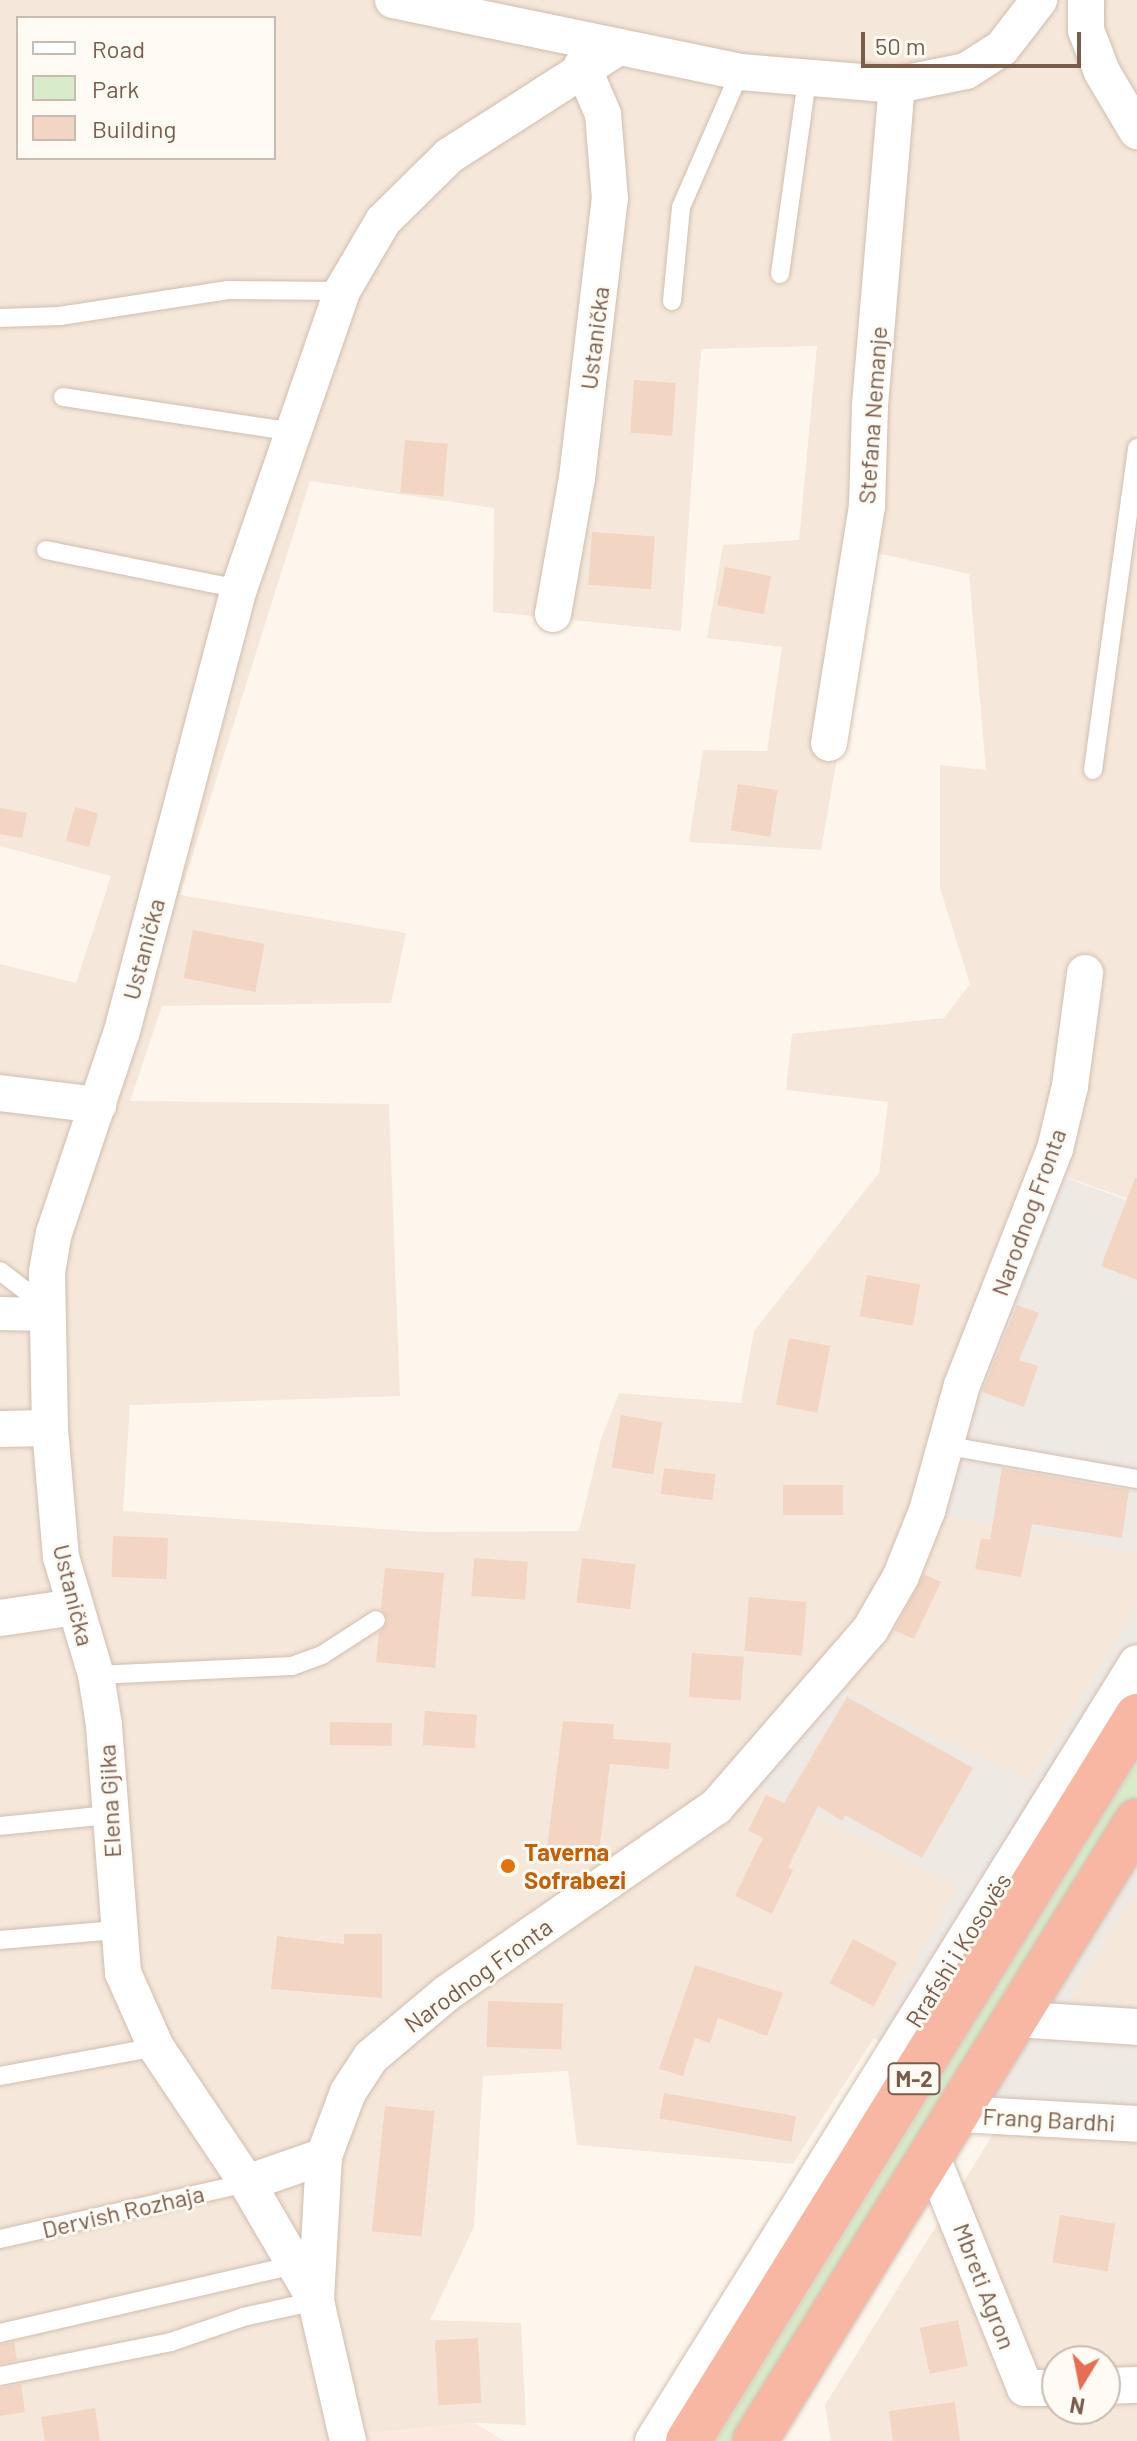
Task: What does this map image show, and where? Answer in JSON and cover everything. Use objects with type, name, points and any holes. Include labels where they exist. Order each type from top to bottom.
[{"type":"highway","name":"Rrafshi i Kosovës","points":[[688,2441],[1137,1716]]},
{"type":"highway","name":"M-2","points":[[755,2441],[931,2155],[960,2114],[1014,2019],[1137,1821]]},
{"type":"street","points":[[393,0],[740,72],[807,80],[897,85],[966,71],[1002,48],[1039,0]]},
{"type":"street","points":[[1086,0],[1086,30],[1134,128]]},
{"type":"street","name":"Ustanička","points":[[96,1675],[61,1557],[50,1428],[47,1314],[54,1233],[98,1105],[239,589],[289,431],[342,291],[383,221],[413,188],[449,156],[582,65],[617,48]]},
{"type":"street","name":"Ustanička","points":[[553,614],[577,478],[610,199],[603,114],[582,65]]},
{"type":"street","name":"Stefana Nemanje","points":[[829,743],[867,507],[870,405],[897,85]]},
{"type":"street","name":"Narodnog Fronta","points":[[316,2301],[316,2229],[324,2156],[348,2092],[371,2057],[404,2026],[716,1807],[832,1679],[901,1576],[948,1446],[962,1385],[1055,1149],[1070,1086],[1085,973]]},
{"type":"street","points":[[0,1093],[98,1105]]},
{"type":"street","points":[[0,1429],[50,1428]]},
{"type":"street","points":[[0,1618],[75,1607]]},
{"type":"street","name":"Rrafshi i Kosovës","points":[[653,2441],[1137,1663]]},
{"type":"street","name":"Elena Gjika","points":[[96,1675],[116,1930],[123,1973],[156,2047],[247,2183],[316,2301],[348,2441]]},
{"type":"street","points":[[1014,2019],[1137,2027]]},
{"type":"street","name":"Frang Bardhi","points":[[960,2114],[1137,2124]]},
{"type":"street","name":"Mbreti Agron","points":[[931,2155],[1025,2388],[1041,2388]]},
{"type":"street","points":[[247,2183],[324,2156]]},
{"type":"lane","points":[[672,301],[681,207],[740,72]]},
{"type":"lane","points":[[780,274],[807,80]]},
{"type":"lane","points":[[0,318],[60,316],[228,290],[342,291]]},
{"type":"lane","points":[[63,397],[289,431]]},
{"type":"lane","points":[[1093,770],[1137,448]]},
{"type":"lane","points":[[46,550],[239,589]]},
{"type":"lane","points":[[0,1271],[47,1314]]},
{"type":"lane","points":[[0,1306],[47,1314]]},
{"type":"lane","points":[[0,1321],[47,1314]]},
{"type":"lane","points":[[948,1446],[1137,1479]]},
{"type":"lane","points":[[96,1675],[292,1666],[322,1655],[376,1620]]},
{"type":"lane","points":[[0,1826],[109,1815]]},
{"type":"lane","points":[[0,1940],[116,1930]]},
{"type":"lane","points":[[0,2076],[156,2047]]},
{"type":"lane","name":"Dervish Rozhaja","points":[[0,2239],[247,2183]]},
{"type":"lane","points":[[0,2333],[294,2265]]},
{"type":"lane","points":[[0,2376],[171,2342],[243,2317],[316,2301]]},
{"type":"shaded area","points":[[0,0],[1137,0],[1137,1202],[1049,1171],[928,1511],[1137,1555],[1137,1605],[1031,1781],[842,1690],[757,1787],[958,1887],[874,2038],[793,2164],[577,2145],[568,2071],[483,2076],[474,2227],[430,2320],[521,2323],[526,2425],[475,2423],[365,2434],[366,2441],[0,2441],[0,964],[76,983],[111,876],[0,846]],"holes":[[[817,346],[799,540],[723,545],[707,638],[782,647],[767,751],[703,750],[689,842],[821,850],[873,552],[969,574],[986,770],[940,765],[940,888],[970,984],[944,1018],[792,1034],[786,1090],[888,1102],[879,1173],[754,1331],[741,1403],[619,1393],[601,1439],[579,1531],[426,1532],[123,1511],[130,1405],[400,1396],[389,1104],[130,1101],[162,1006],[391,1003],[406,933],[180,895],[310,481],[494,508],[493,612],[681,631],[701,349]]]},
{"type":"shaded area","points":[[1048,1171],[1137,1204],[1137,1555],[927,1511]]},
{"type":"shaded area","points":[[1137,1605],[1137,1892],[1068,2001],[1137,2007],[1137,2117],[1007,2112],[874,2038],[957,1887],[757,1787],[842,1690],[1031,1781]]},
{"type":"shaded area","points":[[1137,1892],[1137,2007],[1067,2002]]},
{"type":"shaded area","points":[[1007,2112],[1137,2117],[1137,2441],[831,2441],[825,2405]]},
{"type":"shaded area","points":[[475,2423],[504,2441],[366,2441],[365,2434]]},
{"type":"green space","points":[[1137,1762],[1137,1795],[950,2100],[735,2441],[716,2441]]},
{"type":"building","points":[[634,380],[676,383],[672,436],[630,433]]},
{"type":"building","points":[[405,440],[448,444],[443,497],[400,493]]},
{"type":"building","points":[[592,532],[655,536],[651,589],[588,585]]},
{"type":"building","points":[[725,567],[771,576],[764,614],[718,605]]},
{"type":"building","points":[[738,784],[778,790],[770,837],[731,830]]},
{"type":"building","points":[[75,807],[98,813],[89,847],[66,841]]},
{"type":"building","points":[[0,808],[27,813],[22,838],[0,834]]},
{"type":"building","points":[[193,930],[265,944],[255,992],[184,978]]},
{"type":"building","points":[[1137,1178],[1137,1280],[1101,1266]]},
{"type":"building","points":[[867,1275],[920,1284],[913,1326],[860,1316]]},
{"type":"building","points":[[1017,1305],[1039,1313],[1019,1360],[1038,1366],[1024,1407],[982,1392]]},
{"type":"building","points":[[789,1338],[830,1346],[817,1413],[776,1405]]},
{"type":"building","points":[[621,1415],[662,1422],[653,1474],[612,1467]]},
{"type":"building","points":[[664,1468],[716,1474],[712,1500],[661,1494]]},
{"type":"building","points":[[1002,1468],[1129,1490],[1122,1538],[1032,1524],[1021,1577],[975,1569],[981,1538],[990,1540]]},
{"type":"building","points":[[783,1485],[843,1485],[843,1515],[783,1515]]},
{"type":"building","points":[[113,1536],[168,1538],[167,1579],[112,1577]]},
{"type":"building","points":[[474,1558],[528,1562],[525,1600],[471,1596]]},
{"type":"building","points":[[582,1558],[636,1565],[630,1609],[577,1603]]},
{"type":"building","points":[[385,1568],[444,1573],[435,1668],[376,1662],[379,1633],[388,1620],[381,1609]]},
{"type":"building","points":[[924,1574],[941,1582],[914,1639],[894,1630]]},
{"type":"building","points":[[749,1597],[807,1602],[802,1656],[744,1651]]},
{"type":"building","points":[[692,1653],[744,1657],[741,1701],[689,1697]]},
{"type":"building","points":[[847,1697],[973,1768],[922,1858],[845,1815],[842,1821],[818,1806],[788,1867],[793,1870],[772,1914],[735,1896],[763,1838],[748,1830],[766,1795],[784,1803]]},
{"type":"building","points":[[425,1711],[477,1715],[475,1749],[423,1745]]},
{"type":"building","points":[[563,1721],[614,1724],[613,1739],[671,1743],[669,1769],[610,1764],[598,1860],[546,1856]]},
{"type":"building","points":[[330,1722],[392,1723],[392,1746],[330,1745]]},
{"type":"building","points":[[344,1934],[382,1934],[382,1998],[271,1989],[277,1936],[344,1944]]},
{"type":"building","points":[[853,1939],[897,1962],[874,2007],[830,1983]]},
{"type":"building","points":[[695,1965],[783,1993],[767,2036],[718,2018],[710,2043],[695,2038],[683,2076],[659,2069]]},
{"type":"building","points":[[488,2001],[563,2004],[561,2050],[486,2047]]},
{"type":"building","points":[[664,2093],[796,2116],[791,2142],[659,2119]]},
{"type":"building","points":[[385,2106],[435,2111],[422,2237],[372,2231]]},
{"type":"building","points":[[1060,2215],[1115,2224],[1108,2271],[1052,2262]]},
{"type":"building","points":[[958,2320],[968,2366],[930,2374],[920,2328]]},
{"type":"building","points":[[478,2338],[481,2403],[438,2405],[435,2340]]},
{"type":"building","points":[[14,2342],[17,2360],[0,2364],[0,2345]]},
{"type":"building","points":[[21,2384],[25,2412],[0,2416],[0,2388]]},
{"type":"building","points":[[955,2402],[960,2441],[893,2441],[889,2411]]},
{"type":"building","points":[[95,2408],[100,2441],[45,2441],[41,2417]]},
{"type":"place","name":"Taverna Sofrabezi","points":[[508,1866]]}]
